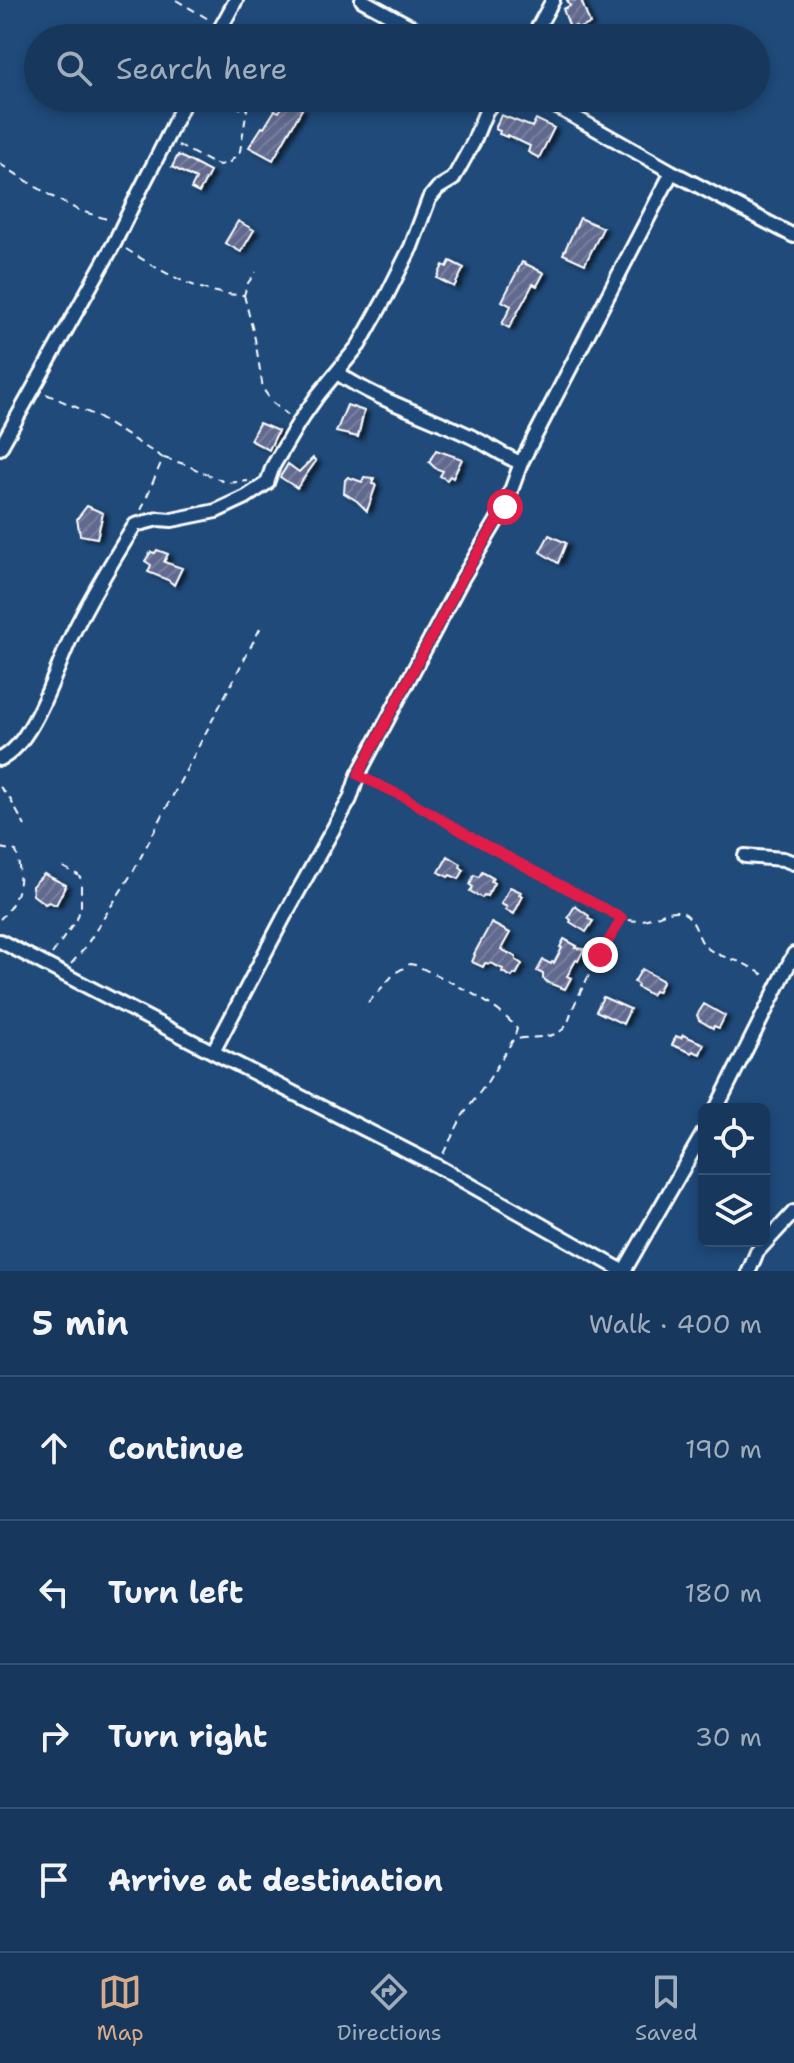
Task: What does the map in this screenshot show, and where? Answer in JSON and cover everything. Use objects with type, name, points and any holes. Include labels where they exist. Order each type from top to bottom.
[{"type":"street","points":[[223,24],[236,0]]},
{"type":"street","points":[[362,0],[406,24]]},
{"type":"street","points":[[540,24],[553,0]]},
{"type":"street","points":[[0,448],[115,242],[180,112]]},
{"type":"street","points":[[4,756],[24,739],[79,621],[135,525],[216,511],[267,483],[273,466],[299,422],[359,345],[411,247],[429,199],[438,188],[453,179],[486,112]]},
{"type":"street","points":[[566,112],[794,236]]},
{"type":"street","points":[[213,1052],[350,799],[358,775],[462,579],[505,507],[521,463],[672,172]]},
{"type":"street","points":[[337,373],[359,387],[521,463]]},
{"type":"street","points":[[745,856],[783,859],[794,863]]},
{"type":"street","points":[[0,941],[437,1166],[624,1271],[698,1142]]},
{"type":"street","points":[[719,1103],[794,954]]},
{"type":"street","points":[[749,1271],[757,1252],[794,1212]]},
{"type":"path","points":[[176,0],[209,19],[212,24]]},
{"type":"path","points":[[167,140],[212,163],[226,164],[235,159],[240,151],[247,112]]},
{"type":"path","points":[[0,164],[78,210],[123,225]]},
{"type":"path","points":[[115,242],[176,279],[212,291],[244,295]]},
{"type":"path","points":[[256,272],[244,295],[263,389],[273,403],[299,422]]},
{"type":"path","points":[[33,389],[94,415],[163,458],[227,483],[267,483]]},
{"type":"path","points":[[135,525],[163,458]]},
{"type":"path","points":[[62,974],[84,949],[134,870],[263,623]]},
{"type":"path","points":[[358,775],[406,798],[476,840],[622,918],[647,920],[669,911],[682,912],[690,919],[705,946],[779,982]]},
{"type":"path","points":[[0,787],[25,826]]},
{"type":"path","points":[[0,848],[16,851],[21,875],[18,893],[0,919]]},
{"type":"path","points":[[45,965],[77,919],[81,907],[81,879],[59,865]]},
{"type":"path","points":[[513,1040],[543,1038],[563,1030],[583,984],[622,918]]},
{"type":"path","points":[[368,1003],[395,973],[410,964],[489,1004],[517,1029],[513,1040],[463,1115],[437,1166]]},
{"type":"building","points":[[567,0],[581,0],[590,24],[569,24],[563,9],[570,6]]},
{"type":"building","points":[[274,112],[300,112],[273,160],[249,147]]},
{"type":"building","points":[[501,115],[532,127],[536,119],[554,128],[539,158],[528,152],[530,146],[499,134],[500,131],[495,129]]},
{"type":"building","points":[[178,155],[210,172],[199,193],[191,189],[196,179],[172,167]]},
{"type":"building","points":[[580,218],[603,228],[585,264],[563,254]]},
{"type":"building","points":[[238,221],[254,230],[241,252],[225,243]]},
{"type":"building","points":[[450,261],[464,268],[454,287],[437,278],[443,265],[447,267]]},
{"type":"building","points":[[522,262],[544,273],[537,286],[533,284],[509,328],[502,324],[511,306],[502,301]]},
{"type":"building","points":[[347,405],[364,411],[358,437],[336,432]]},
{"type":"building","points":[[259,423],[278,431],[269,450],[250,440]]},
{"type":"building","points":[[436,450],[462,459],[453,478],[450,476],[447,480],[440,476],[443,471],[429,462]]},
{"type":"building","points":[[313,458],[316,461],[297,488],[280,477],[288,464],[299,472]]},
{"type":"building","points":[[348,477],[362,482],[364,477],[374,478],[372,484],[376,485],[367,511],[344,493]]},
{"type":"building","points":[[87,506],[103,513],[97,538],[80,535],[77,519]]},
{"type":"building","points":[[549,535],[566,543],[558,563],[540,552]]},
{"type":"building","points":[[157,550],[168,554],[164,562],[182,568],[174,585],[148,572],[151,565],[145,561],[151,552]]},
{"type":"building","points":[[448,856],[461,864],[464,870],[459,879],[439,872]]},
{"type":"building","points":[[482,872],[493,878],[491,881],[494,883],[487,896],[482,898],[470,891],[473,887],[470,885],[474,875],[479,877]]},
{"type":"building","points":[[44,874],[66,885],[56,905],[45,904],[33,895],[32,886]]},
{"type":"building","points":[[510,887],[523,896],[514,914],[501,904]]},
{"type":"building","points":[[575,906],[593,921],[586,932],[570,922],[568,917]]},
{"type":"building","points":[[491,923],[510,933],[501,949],[522,964],[512,977],[493,964],[485,963],[483,967],[472,962]]},
{"type":"building","points":[[564,939],[577,946],[575,948],[584,949],[567,976],[571,978],[565,989],[548,983],[537,971],[543,960],[554,963]]},
{"type":"building","points":[[642,969],[663,981],[657,992],[651,995],[634,982]]},
{"type":"building","points":[[603,997],[630,1009],[623,1024],[596,1011]]},
{"type":"building","points":[[704,1004],[725,1016],[719,1028],[699,1020],[697,1015]]},
{"type":"building","points":[[683,1035],[704,1044],[700,1054],[672,1045],[676,1036],[681,1038]]},
{"type":"route","points":[[505,507],[462,579],[358,775],[406,798],[476,840],[622,918],[600,955]]}]
